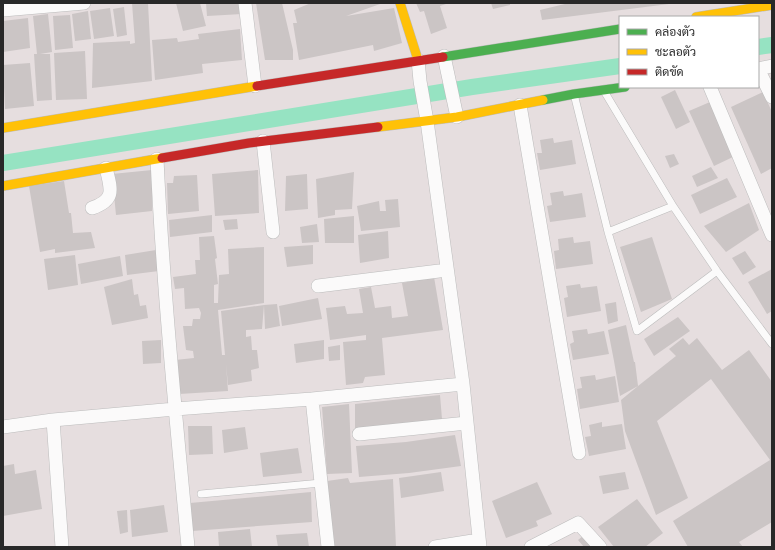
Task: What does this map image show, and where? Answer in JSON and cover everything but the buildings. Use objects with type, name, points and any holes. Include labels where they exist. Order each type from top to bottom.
[{"type":"street","points":[[3,10],[84,3]]},
{"type":"street","points":[[245,3],[255,86]]},
{"type":"street","points":[[400,3],[418,60],[427,121],[463,384],[479,543],[435,547]]},
{"type":"street","points":[[702,16],[772,5]]},
{"type":"street","points":[[3,128],[255,86],[619,29]]},
{"type":"street","points":[[444,56],[457,117]]},
{"type":"street","points":[[759,69],[772,66]]},
{"type":"street","points":[[759,71],[772,97]]},
{"type":"street","points":[[3,186],[264,141],[457,117],[574,94],[619,88]]},
{"type":"street","points":[[710,88],[772,235]]},
{"type":"street","points":[[520,104],[579,453]]},
{"type":"street","points":[[264,141],[273,232]]},
{"type":"street","points":[[157,159],[175,409],[188,547]]},
{"type":"street","points":[[92,208],[102,204],[108,199],[111,188],[106,168]]},
{"type":"street","points":[[318,286],[447,270]]},
{"type":"street","points":[[3,427],[52,420],[312,399],[463,384]]},
{"type":"street","points":[[312,399],[328,547]]},
{"type":"street","points":[[52,420],[62,547]]},
{"type":"street","points":[[358,434],[467,423]]},
{"type":"street","points":[[531,547],[578,523],[600,547]]},
{"type":"lane","points":[[604,90],[672,206],[717,271],[772,344]]},
{"type":"lane","points":[[574,94],[608,232],[637,331],[717,271]]},
{"type":"lane","points":[[608,232],[672,206]]},
{"type":"lane","points":[[201,494],[321,483]]},
{"type":"waterway","points":[[759,47],[772,45]]},
{"type":"waterway","points":[[3,163],[472,87],[619,66]]},
{"type":"traffic: fast","points":[[443,57],[619,29]]},
{"type":"traffic: fast","points":[[543,100],[619,88]]},
{"type":"traffic: slow","points":[[400,3],[418,60]]},
{"type":"traffic: slow","points":[[702,16],[772,5]]},
{"type":"traffic: slow","points":[[3,128],[257,86]]},
{"type":"traffic: slow","points":[[378,127],[457,117],[543,100]]},
{"type":"traffic: slow","points":[[3,186],[162,158]]},
{"type":"traffic: jam","points":[[257,86],[443,57]]},
{"type":"traffic: jam","points":[[162,158],[249,143],[378,127]]}]
